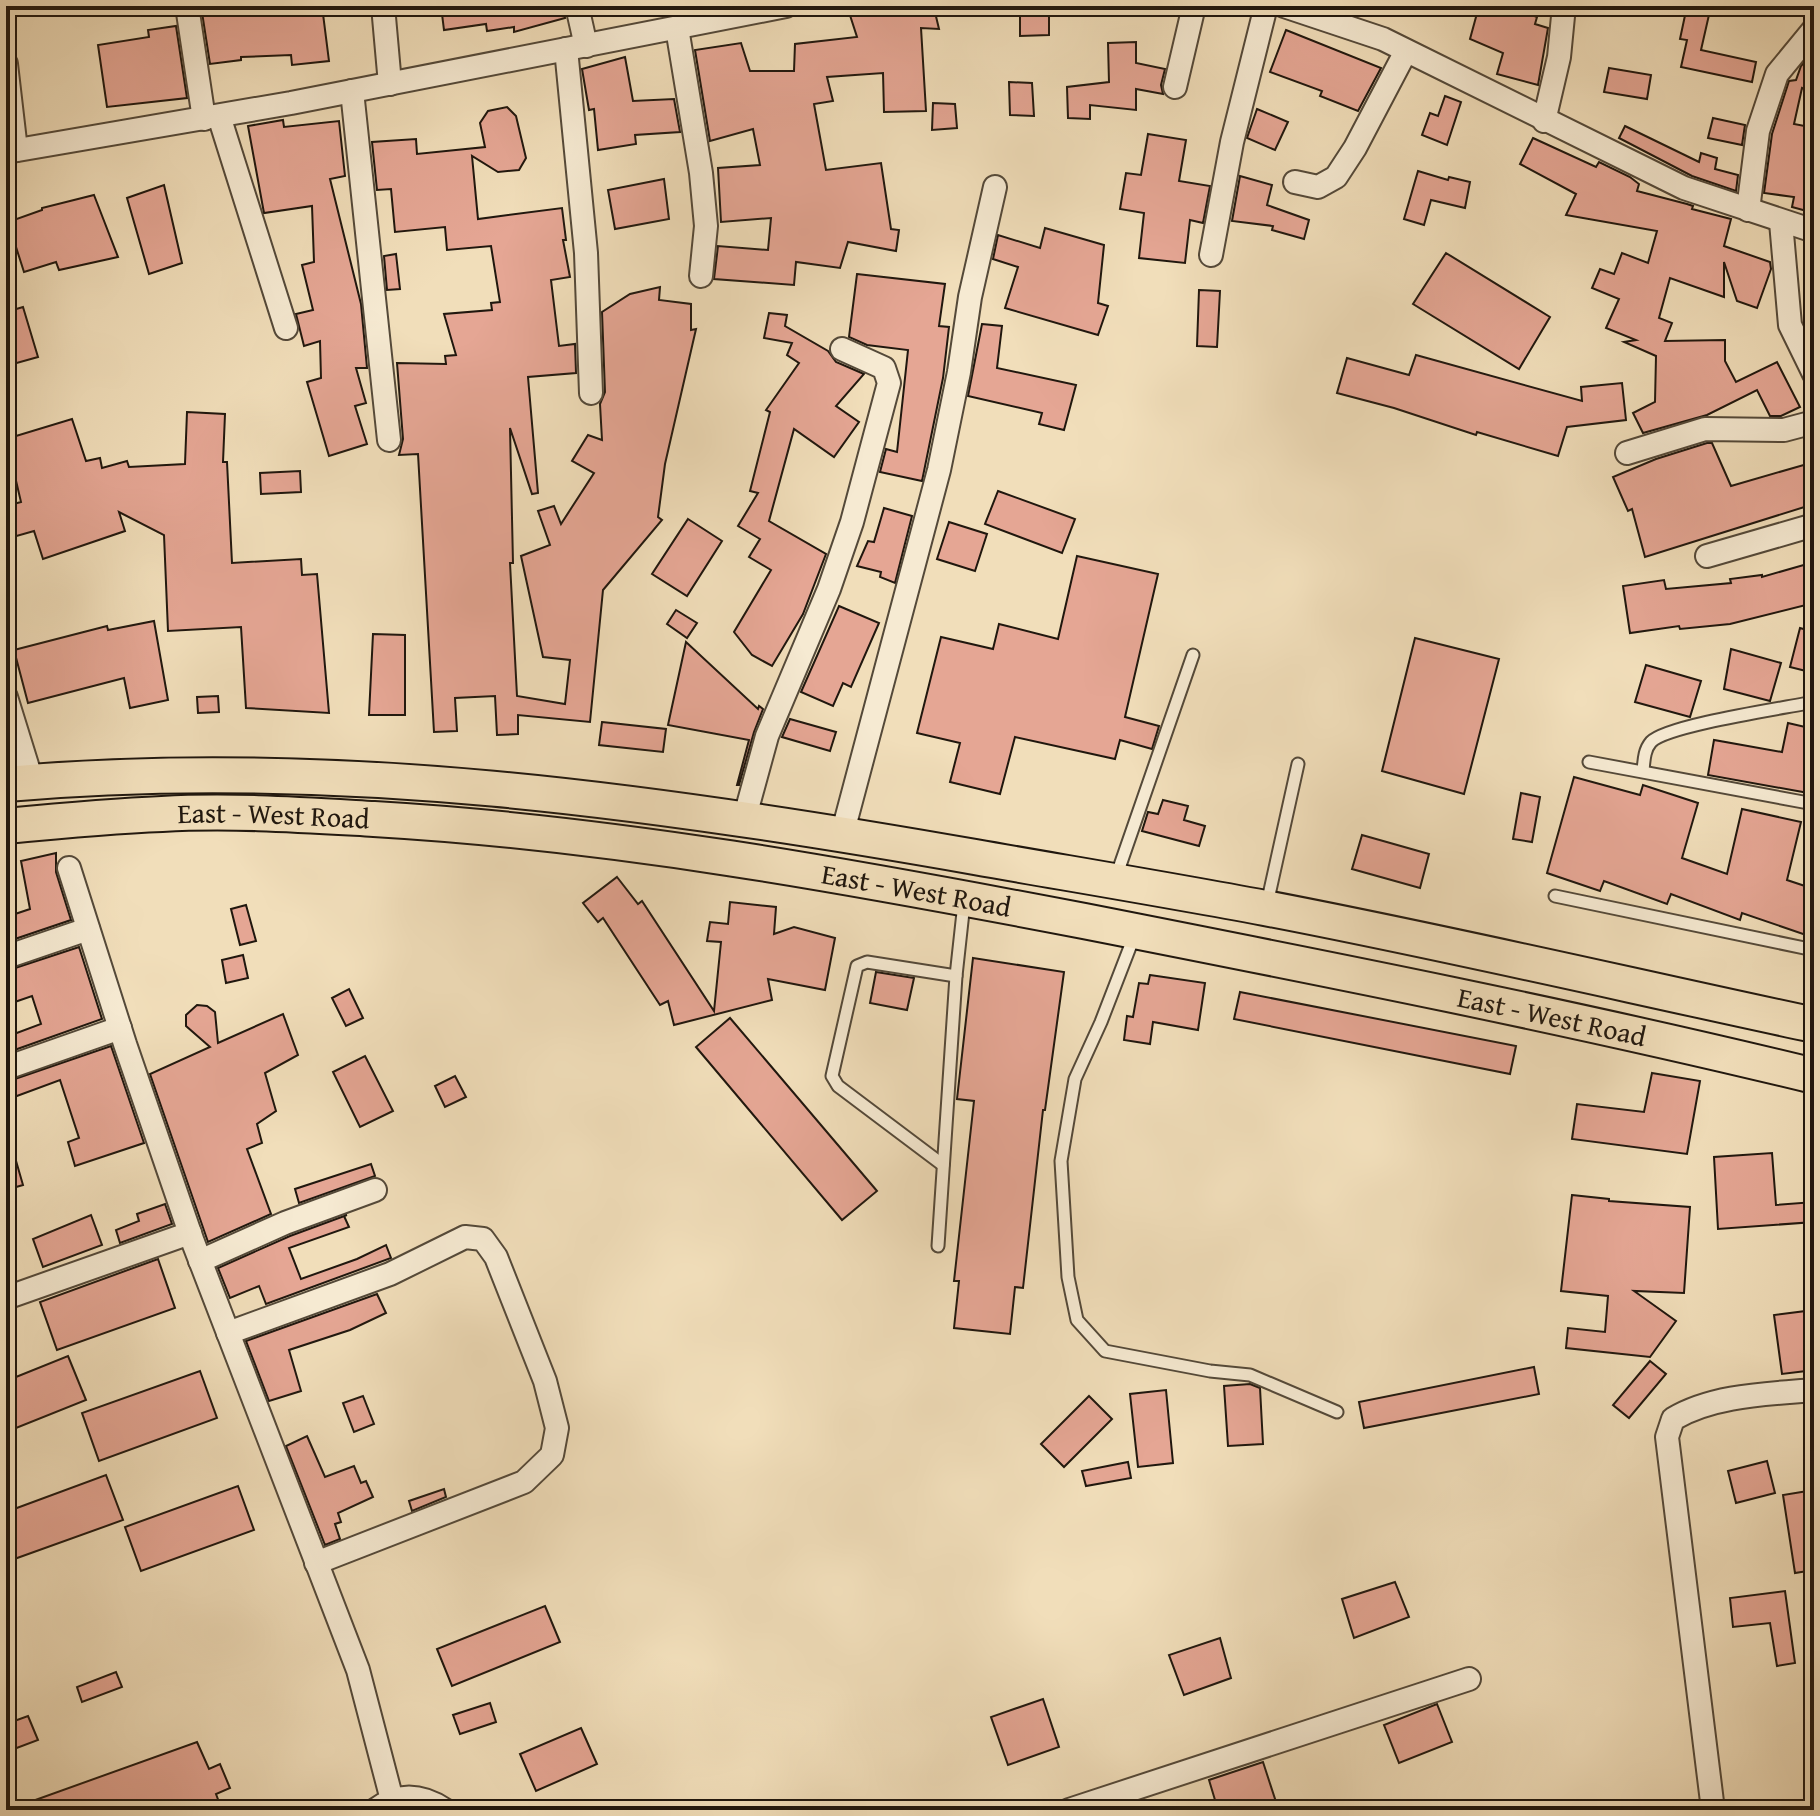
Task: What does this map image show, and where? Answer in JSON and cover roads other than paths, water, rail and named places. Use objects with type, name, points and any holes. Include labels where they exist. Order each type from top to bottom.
[{"type":"main road","name":"East - West Road","points":[[19,782],[169,775],[337,778],[442,784],[571,797],[744,820],[1266,908],[1814,1025]]},
{"type":"main road","name":"East - West Road","points":[[6,826],[165,813],[317,815],[562,834],[716,855],[1136,931],[1662,1040],[1814,1076]]},
{"type":"street","points":[[187,6],[212,117],[286,328]]},
{"type":"street","points":[[383,6],[390,84]]},
{"type":"street","points":[[577,6],[576,48],[591,393]]},
{"type":"street","points":[[6,64],[11,151],[390,84],[786,6]]},
{"type":"street","points":[[1175,87],[1194,6]]},
{"type":"street","points":[[1211,255],[1232,142],[1266,6]]},
{"type":"street","points":[[1285,6],[1383,39],[1684,188],[1814,231]]},
{"type":"street","points":[[1544,121],[1559,57],[1564,6]]},
{"type":"street","points":[[677,28],[701,173],[706,226],[701,276]]},
{"type":"street","points":[[1748,210],[1758,131],[1777,74],[1814,29]]},
{"type":"street","points":[[1295,182],[1318,187],[1336,177],[1355,148],[1406,51]]},
{"type":"street","points":[[352,91],[389,440]]},
{"type":"street","points":[[842,835],[939,470],[959,372],[970,297],[995,187]]},
{"type":"street","points":[[1781,222],[1790,325],[1814,374]]},
{"type":"street","points":[[744,820],[767,736],[829,589],[852,522],[889,383],[884,368],[842,349]]},
{"type":"street","points":[[1627,453],[1705,429],[1784,430],[1814,422]]},
{"type":"street","points":[[1707,556],[1814,525]]},
{"type":"street","points":[[6,697],[19,782]]},
{"type":"street","points":[[69,868],[200,1261],[358,1670],[384,1805],[410,1797],[428,1800],[445,1810]]},
{"type":"street","points":[[6,957],[88,929]]},
{"type":"street","points":[[6,1068],[120,1028]]},
{"type":"street","points":[[200,1261],[285,1223],[375,1190]]},
{"type":"street","points":[[6,1298],[190,1233]]},
{"type":"street","points":[[228,1333],[390,1274],[465,1237],[483,1239],[496,1257],[545,1381],[557,1428],[552,1455],[524,1482],[316,1563]]},
{"type":"street","points":[[1713,1810],[1667,1437],[1673,1419],[1693,1408],[1814,1390]]},
{"type":"street","points":[[1069,1810],[1469,1679]]},
{"type":"lane","points":[[1114,882],[1193,655]]},
{"type":"lane","points":[[1643,771],[1645,751],[1653,739],[1684,728],[1814,702]]},
{"type":"lane","points":[[1589,762],[1814,804]]},
{"type":"lane","points":[[1266,908],[1298,764]]},
{"type":"lane","points":[[1555,896],[1814,950]]},
{"type":"lane","points":[[938,1246],[956,976],[965,898]]},
{"type":"lane","points":[[1136,931],[1075,1079],[1061,1161],[1068,1277],[1077,1320],[1105,1351],[1210,1371],[1250,1375],[1337,1412]]},
{"type":"lane","points":[[943,1165],[838,1086],[832,1076],[857,966],[867,962],[956,976]]}]
